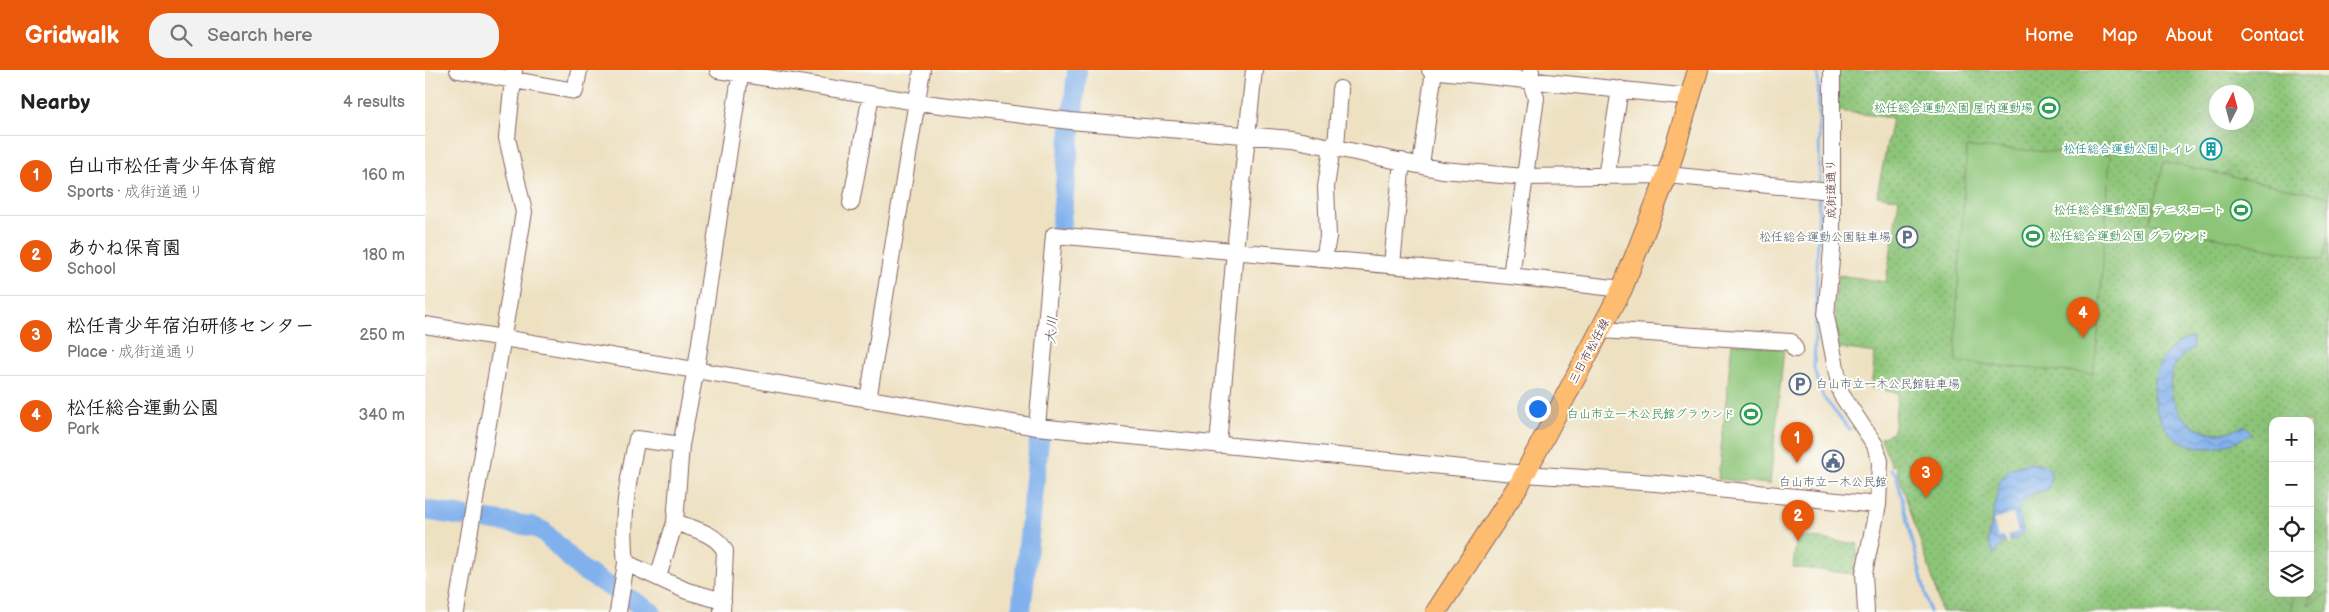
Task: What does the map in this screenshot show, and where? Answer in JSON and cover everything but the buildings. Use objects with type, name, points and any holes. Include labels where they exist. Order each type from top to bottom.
[{"type":"main road","name":"三日市松任線","points":[[1436,612],[1525,474],[1622,289],[1667,175],[1698,70]]},
{"type":"street","points":[[458,70],[513,74],[575,91],[579,70]]},
{"type":"street","points":[[718,70],[741,72],[917,102],[1070,121],[1292,139],[1442,170],[1525,177],[1667,175],[1822,190]]},
{"type":"street","points":[[868,400],[922,70]]},
{"type":"street","points":[[1219,445],[1235,250],[1254,70]]},
{"type":"street","points":[[1430,70],[1530,74],[1620,89],[1690,97]]},
{"type":"street","points":[[1421,165],[1434,70]]},
{"type":"street","name":"成街道通り","points":[[1832,70],[1822,190],[1832,249],[1826,316],[1841,394],[1875,445],[1880,461],[1878,505]]},
{"type":"street","points":[[658,578],[675,522],[681,445],[696,369],[741,72]]},
{"type":"street","points":[[456,612],[524,212],[507,138],[513,74]]},
{"type":"street","points":[[1511,276],[1536,98],[1530,74]]},
{"type":"street","points":[[1324,259],[1328,237],[1326,187],[1334,147],[1340,89]]},
{"type":"street","points":[[1606,177],[1620,89]]},
{"type":"street","points":[[851,203],[871,95]]},
{"type":"street","points":[[1392,265],[1402,161]]},
{"type":"street","points":[[1037,427],[1054,235],[1511,276],[1622,289]]},
{"type":"street","points":[[425,325],[1037,427],[1525,474],[1656,483],[1878,505],[1865,573],[1866,612]]},
{"type":"street","points":[[1601,330],[1791,342],[1795,349]]},
{"type":"street","points":[[619,612],[626,563],[623,533],[625,494],[637,439],[681,445]]},
{"type":"street","points":[[626,563],[722,607],[726,561],[725,551],[721,542],[709,534],[675,522]]},
{"type":"green space","points":[[1837,70],[2272,70],[2329,79],[2329,612],[1941,612],[1935,586],[1895,464],[1892,466],[1880,438],[1893,433],[1898,393],[1871,388],[1875,353],[1839,348],[1834,303],[1839,275],[1886,282],[1899,199],[1877,195],[1892,118],[1838,111]]},
{"type":"green space","name":"松任総合運動公園 グラウンド","points":[[1967,147],[2110,155],[2098,335],[2093,374],[1956,362],[1956,321]]},
{"type":"green space","name":"松任総合運動公園 テニスコート","points":[[2164,162],[2329,197],[2329,232],[2323,260],[2150,223]]},
{"type":"green space","name":"白山市立一木公民館グラウンド","points":[[1732,343],[1784,349],[1770,484],[1718,479]]},
{"type":"green space","points":[[1797,536],[1858,544],[1854,574],[1793,567]]},
{"type":"green space","points":[[2329,592],[2329,612],[2290,612],[2293,597],[2310,597],[2308,605]]},
{"type":"water","points":[[2191,337],[2194,348],[2179,360],[2171,375],[2171,392],[2177,409],[2189,422],[2205,431],[2224,432],[2245,425],[2252,434],[2225,445],[2208,448],[2187,444],[2171,433],[2160,418],[2154,400],[2154,381],[2160,363],[2172,348]]},
{"type":"water","points":[[2029,463],[2044,465],[2051,471],[2049,489],[2033,494],[2024,500],[2019,511],[2022,526],[2021,535],[2003,543],[1994,555],[1988,541],[2000,480],[2009,469]]},
{"type":"pier","points":[[2013,514],[2018,532],[2007,535],[2010,543],[2007,544],[2004,536],[1998,538],[1993,520]]},
{"type":"waterway","name":"大川","points":[[1073,113],[1077,70]]},
{"type":"waterway","points":[[1818,70],[1820,186]]},
{"type":"waterway","name":"大川","points":[[1060,232],[1071,128]]},
{"type":"waterway","points":[[1819,195],[1814,369],[1823,397],[1850,430]]},
{"type":"waterway","points":[[1021,612],[1040,432]]},
{"type":"waterway","points":[[1891,470],[1896,474],[1930,612]]},
{"type":"waterway","points":[[425,510],[463,516]]},
{"type":"waterway","points":[[481,519],[531,526],[543,531],[582,570],[614,589]]},
{"type":"waterway","points":[[630,599],[651,612]]},
{"type":"place","name":"松任総合運動公園 屋内運動場","points":[[2049,108]]},
{"type":"place","name":"松任総合運動公園トイレ","points":[[2211,149]]},
{"type":"place","name":"松任総合運動公園 テニスコート","points":[[2241,210]]},
{"type":"place","name":"松任総合運動公園 グラウンド","points":[[2033,236]]},
{"type":"place","name":"松任総合運動公園駐車場","points":[[1907,237]]},
{"type":"place","name":"松任総合運動公園","points":[[2083,338]]},
{"type":"place","name":"白山市立一木公民館駐車場","points":[[1800,384]]},
{"type":"place","name":"白山市立一木公民館グラウンド","points":[[1751,414]]},
{"type":"place","name":"白山市立一木公民館","points":[[1833,461]]},
{"type":"place","name":"白山市松任青少年体育館","points":[[1797,463]]},
{"type":"place","name":"松任青少年宿泊研修センター","points":[[1926,498]]},
{"type":"place","name":"あかね保育園","points":[[1798,541]]}]
